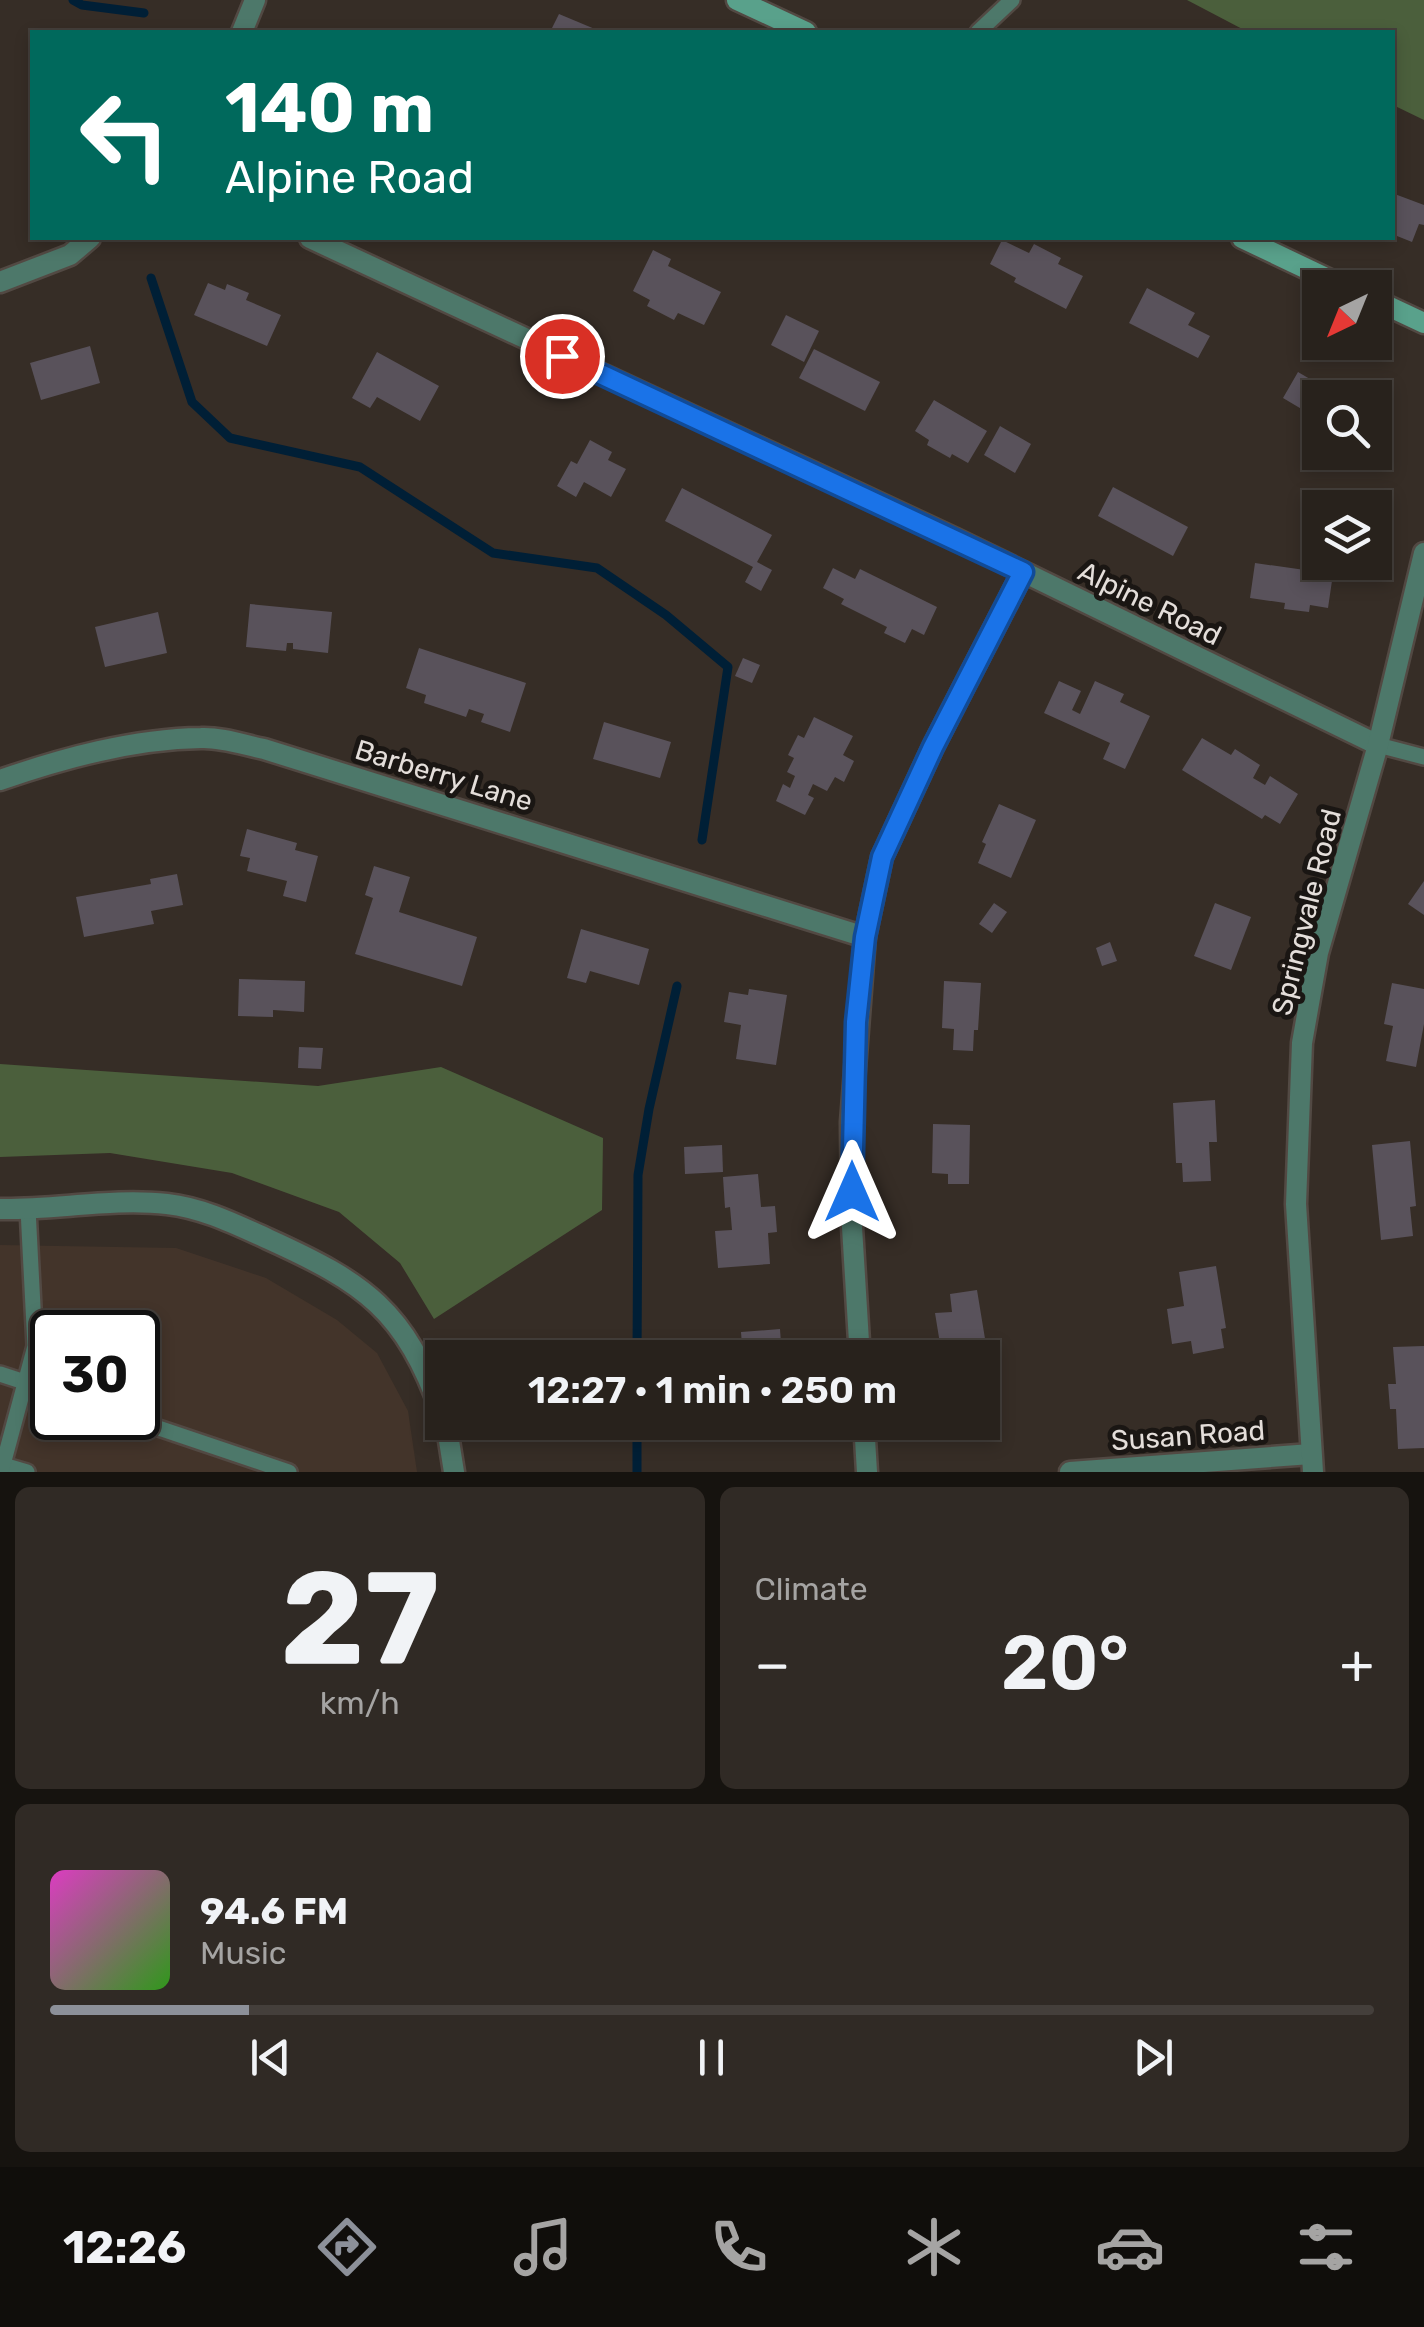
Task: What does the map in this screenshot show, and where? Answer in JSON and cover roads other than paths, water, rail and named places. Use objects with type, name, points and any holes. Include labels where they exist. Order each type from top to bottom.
[{"type":"street","points":[[243,30],[255,0]]},
{"type":"street","points":[[736,0],[802,30]]},
{"type":"street","points":[[0,282],[70,255],[88,240]]},
{"type":"street","name":"Alpine Road","points":[[314,240],[1023,572],[1378,746]]},
{"type":"street","points":[[1246,240],[1309,270]]},
{"type":"street","points":[[1392,308],[1424,322]]},
{"type":"street","name":"Springvale Road","points":[[1312,1463],[1296,1204],[1302,1043],[1318,954],[1378,746],[1424,553]]},
{"type":"street","points":[[859,1340],[852,1227],[852,1122],[865,937],[882,857],[933,747],[1023,572]]},
{"type":"street","name":"Barberry Lane","points":[[0,780],[64,759],[155,742],[205,738],[282,754],[865,937]]},
{"type":"street","points":[[0,1209],[138,1203],[181,1206],[227,1220],[358,1285],[408,1336],[425,1375]]},
{"type":"street","points":[[449,1440],[454,1472]]},
{"type":"street","points":[[865,1440],[866,1472]]},
{"type":"street","name":"Susan Road","points":[[1070,1472],[1312,1463]]},
{"type":"lane","points":[[980,30],[1012,0]]},
{"type":"lane","name":"Alpine Road","points":[[1378,746],[1424,757]]},
{"type":"lane","points":[[27,1472],[1,1467],[35,1346],[28,1209]]},
{"type":"lane","points":[[0,1374],[30,1384]]},
{"type":"lane","points":[[160,1428],[289,1472]]},
{"type":"waterway","points":[[73,0],[82,5],[144,13]]},
{"type":"waterway","points":[[151,278],[192,402],[230,438],[360,467],[493,553],[597,568],[666,615],[728,667],[702,840]]},
{"type":"waterway","points":[[637,1340],[638,1175],[677,986]]},
{"type":"waterway","points":[[637,1440],[637,1472]]}]
